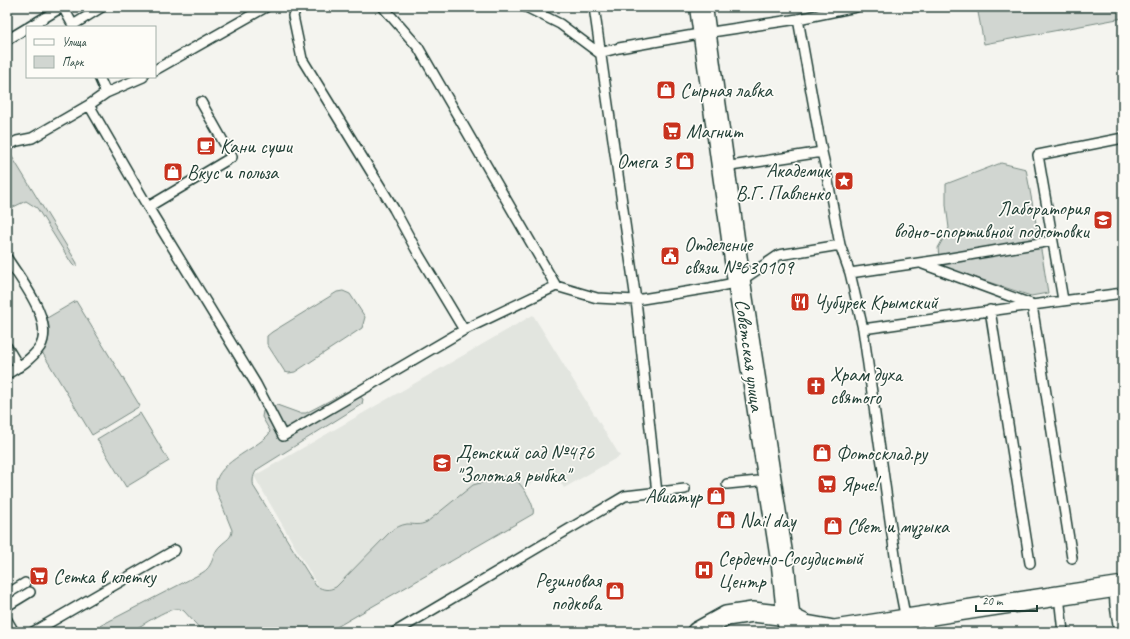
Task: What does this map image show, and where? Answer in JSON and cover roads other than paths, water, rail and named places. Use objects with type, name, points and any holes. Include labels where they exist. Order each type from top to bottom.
[{"type":"street","name":"Советская улица","points":[[701,7],[768,480],[783,566],[789,624]]},
{"type":"street","points":[[697,632],[726,616],[753,612],[789,624],[806,625],[834,630],[906,620],[928,625],[1059,596],[1118,587]]},
{"type":"lane","points":[[31,26],[62,7],[74,26],[102,7]]},
{"type":"lane","points":[[156,69],[266,7]]},
{"type":"lane","points":[[296,7],[293,16],[302,59],[394,209],[419,255],[464,330]]},
{"type":"lane","points":[[383,7],[418,47],[556,286]]},
{"type":"lane","points":[[526,7],[560,24],[599,53]]},
{"type":"lane","points":[[594,7],[599,53],[636,300],[657,493]]},
{"type":"lane","points":[[599,53],[619,48],[705,33],[798,19],[811,12],[856,7]]},
{"type":"lane","points":[[798,19],[840,245],[850,273],[863,329],[899,584],[906,620]]},
{"type":"lane","points":[[7,40],[26,29]]},
{"type":"lane","points":[[99,78],[106,93]]},
{"type":"lane","points":[[7,146],[17,140],[32,138],[89,105],[106,93],[141,78]]},
{"type":"lane","points":[[148,207],[232,156],[201,102]]},
{"type":"lane","points":[[89,105],[148,207],[256,384],[283,436],[464,330],[556,286],[597,298],[636,300],[739,282],[780,255],[840,245]]},
{"type":"lane","points":[[1063,300],[1038,156],[1123,138]]},
{"type":"lane","points":[[724,167],[822,152]]},
{"type":"lane","points":[[850,273],[921,263],[1052,241]]},
{"type":"lane","points":[[7,258],[36,306],[43,323],[43,339],[40,346],[27,362],[7,374]]},
{"type":"lane","points":[[921,263],[1032,305]]},
{"type":"lane","points":[[863,329],[990,310],[1123,293]]},
{"type":"lane","points":[[1032,305],[1072,558]]},
{"type":"lane","points":[[990,310],[1030,563]]},
{"type":"lane","points":[[7,347],[19,367]]},
{"type":"lane","points":[[727,484],[768,480]]},
{"type":"lane","points":[[395,632],[625,496],[685,489]]},
{"type":"lane","points":[[33,632],[175,550]]},
{"type":"lane","points":[[7,594],[25,584]]},
{"type":"lane","points":[[1118,587],[1119,632]]},
{"type":"lane","points":[[7,606],[30,592]]},
{"type":"lane","points":[[1059,596],[1063,632]]},
{"type":"lane","points":[[7,620],[14,632]]},
{"type":"place","name":"Сырная лавка","points":[[666,90]]},
{"type":"place","name":"Магнит","points":[[672,131]]},
{"type":"place","name":"Кани суши","points":[[206,146]]},
{"type":"place","name":"Омега 3","points":[[685,161]]},
{"type":"place","name":"Вкус и польза","points":[[173,172]]},
{"type":"place","name":"Академик В.Г. Павленко","points":[[844,181]]},
{"type":"place","name":"Лаборатория водно-спортивной подготовки","points":[[1103,220]]},
{"type":"place","name":"Отделение связи №630109","points":[[670,256]]},
{"type":"place","name":"Чубурек Крымский","points":[[800,302]]},
{"type":"place","name":"Храм духа святого","points":[[816,386]]},
{"type":"place","name":"Фотосклад.ру","points":[[822,453]]},
{"type":"place","name":"Детский сад №476 \"Золотая рыбка\"","points":[[442,463]]},
{"type":"place","name":"Ярче!","points":[[827,484]]},
{"type":"place","name":"Авиатур","points":[[716,496]]},
{"type":"place","name":"Nail day","points":[[726,520]]},
{"type":"place","name":"Свет и музыка","points":[[833,526]]},
{"type":"place","name":"Сердечно-Сосудистый Центр","points":[[704,570]]},
{"type":"place","name":"Сетка в клетку","points":[[39,576]]},
{"type":"place","name":"Резиновая подкова","points":[[615,591]]}]
